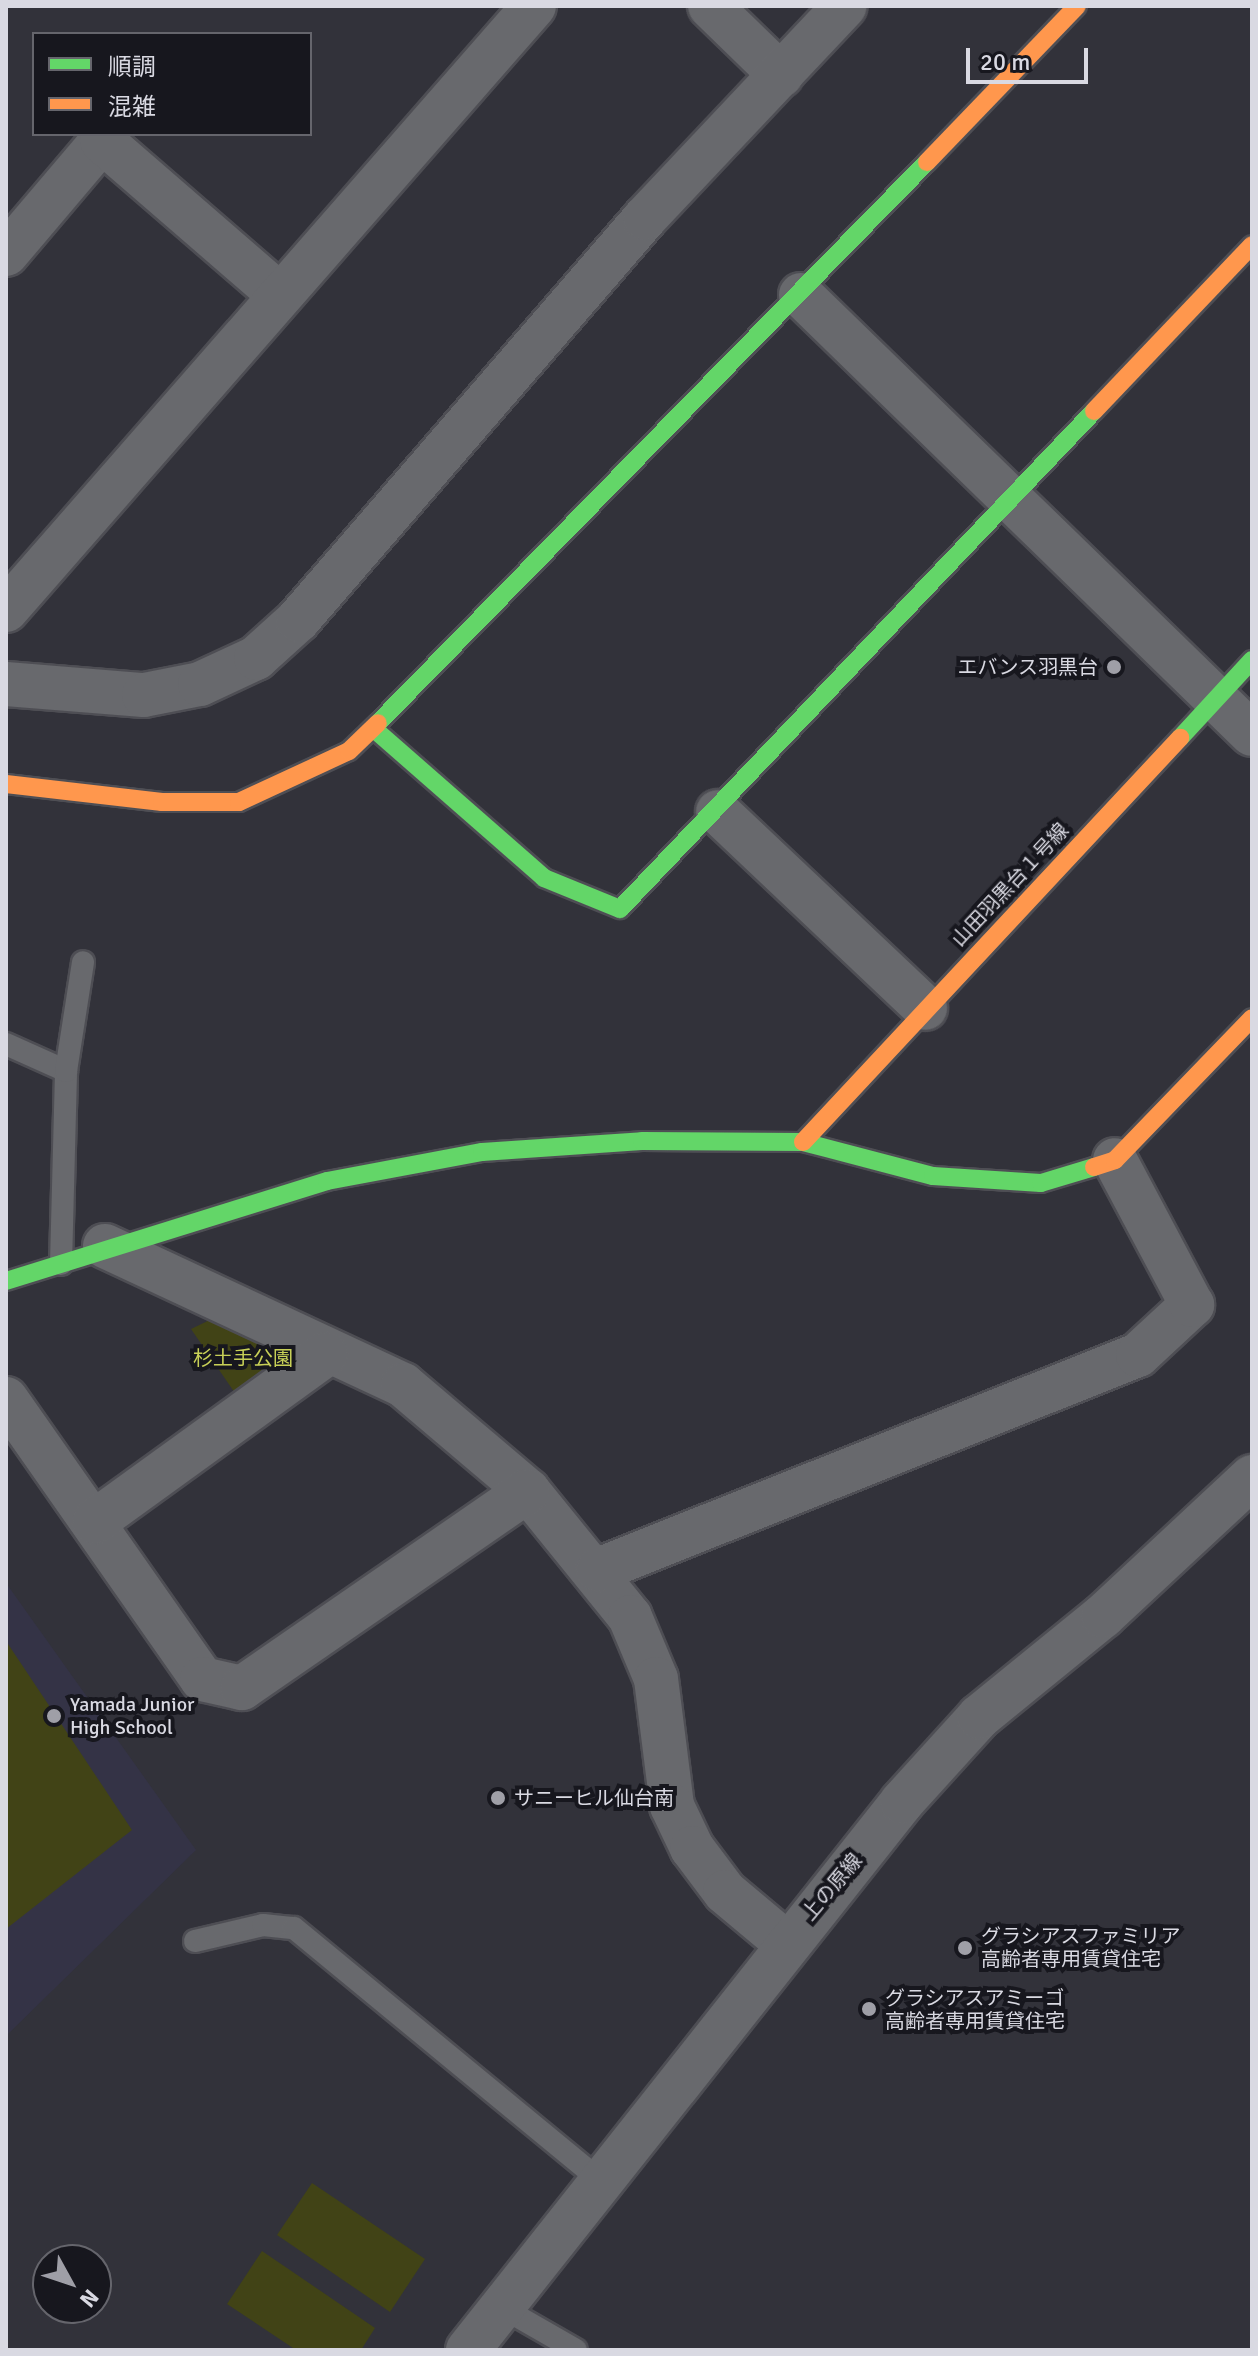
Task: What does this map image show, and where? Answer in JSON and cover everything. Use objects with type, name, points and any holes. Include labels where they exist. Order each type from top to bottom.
[{"type":"street","points":[[6,610],[534,6]]},
{"type":"street","points":[[710,6],[781,75]]},
{"type":"street","points":[[6,684],[144,695],[200,684],[256,658],[845,6]]},
{"type":"street","points":[[6,784],[162,802],[239,802],[302,777],[374,729],[801,295],[1077,6]]},
{"type":"street","points":[[6,254],[102,141],[280,295]]},
{"type":"street","points":[[374,729],[544,878],[620,909],[718,812],[1252,245]]},
{"type":"street","points":[[801,295],[1252,734]]},
{"type":"street","name":"山田羽黒台１号線","points":[[803,1142],[1252,660]]},
{"type":"street","points":[[718,812],[925,1008]]},
{"type":"street","points":[[6,1281],[105,1246],[327,1181],[482,1152],[642,1141],[803,1142],[933,1176],[1041,1183],[1115,1160],[1252,1018]]},
{"type":"street","points":[[598,1570],[1138,1355],[1192,1305],[1115,1160]]},
{"type":"street","points":[[105,1246],[326,1354],[403,1385],[528,1491],[598,1570],[630,1617],[656,1679],[672,1806],[692,1848],[725,1892],[786,1943]]},
{"type":"street","points":[[94,1522],[326,1354]]},
{"type":"street","points":[[6,1399],[202,1679],[242,1688],[528,1491]]},
{"type":"street","name":"上の原線","points":[[468,2350],[786,1943],[979,1717],[1103,1616],[1252,1477]]},
{"type":"lane","points":[[61,1264],[66,1071],[83,962]]},
{"type":"lane","points":[[6,1044],[66,1071]]},
{"type":"lane","points":[[195,1941],[263,1925],[294,1928],[599,2179]]},
{"type":"lane","points":[[501,2307],[576,2350]]},
{"type":"shaded area","name":"Yamada Junior High School","points":[[6,1583],[196,1850],[6,2036]]},
{"type":"green space","name":"杉土手公園","points":[[218,1316],[279,1343],[287,1359],[237,1396],[191,1329]]},
{"type":"green space","points":[[6,1641],[132,1830],[6,1929]]},
{"type":"green space","points":[[312,2183],[425,2259],[390,2312],[277,2235]]},
{"type":"green space","points":[[262,2251],[375,2328],[361,2350],[296,2350],[227,2304]]},
{"type":"traffic: fast","points":[[378,723],[927,162]]},
{"type":"traffic: fast","points":[[374,729],[544,878],[620,909],[1094,411]]},
{"type":"traffic: fast","points":[[1180,738],[1252,660]]},
{"type":"traffic: fast","points":[[6,1281],[327,1181],[482,1152],[642,1141],[803,1142],[933,1176],[1041,1183],[1094,1167]]},
{"type":"traffic: slow","points":[[927,162],[1077,6]]},
{"type":"traffic: slow","points":[[1094,411],[1252,245]]},
{"type":"traffic: slow","points":[[6,784],[162,802],[239,802],[349,751],[378,723]]},
{"type":"traffic: slow","points":[[803,1142],[1180,738]]},
{"type":"traffic: slow","points":[[1094,1167],[1115,1160],[1252,1018]]},
{"type":"place","name":"エバンス羽黒台","points":[[1114,667]]},
{"type":"place","name":"Yamada Junior High School","points":[[54,1716]]},
{"type":"place","name":"サニーヒル仙台南","points":[[498,1798]]},
{"type":"place","name":"グラシアスファミリア 高齢者専用賃貸住宅","points":[[965,1948]]},
{"type":"place","name":"グラシアスアミーゴ 高齢者専用賃貸住宅","points":[[869,2009]]}]
